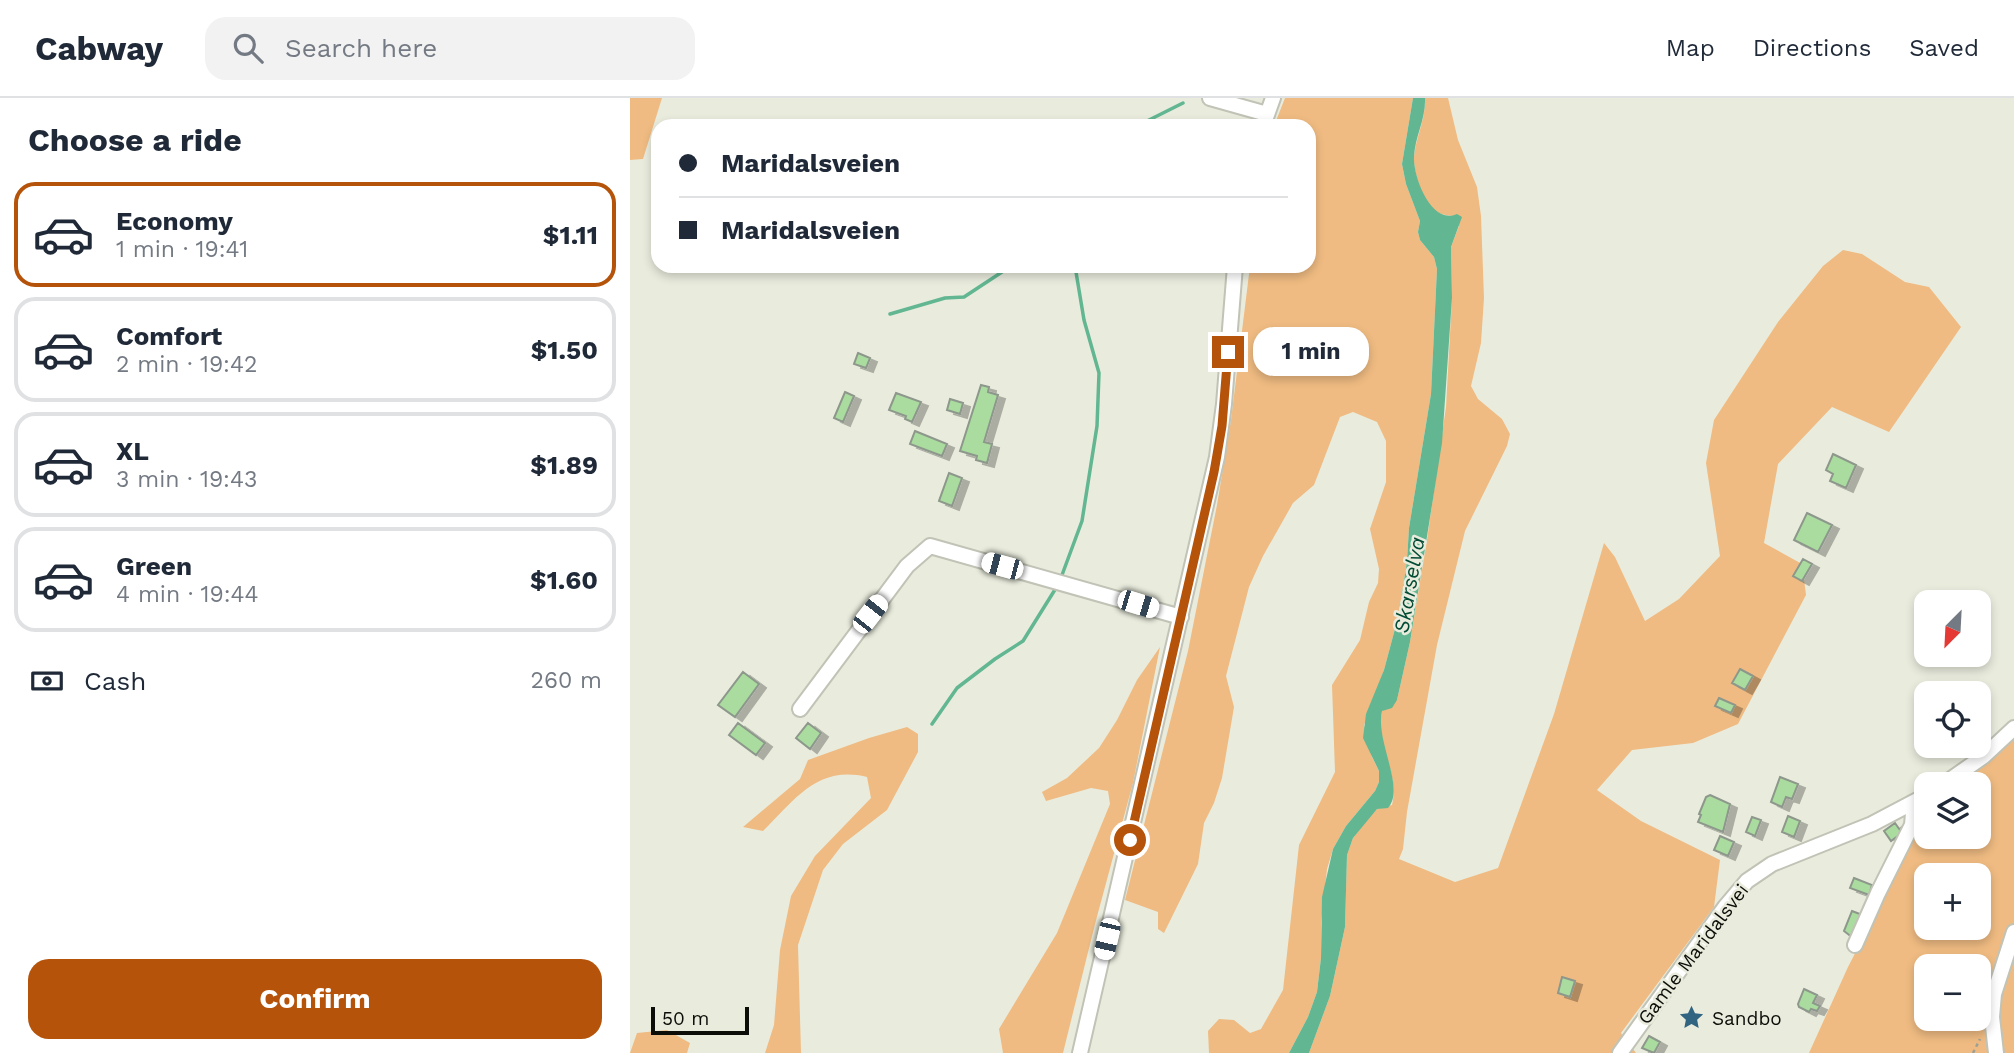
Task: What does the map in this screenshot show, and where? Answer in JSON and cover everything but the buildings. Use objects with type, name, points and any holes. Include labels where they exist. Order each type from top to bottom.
[{"type":"street","points":[[1210,98],[1262,119]]},
{"type":"street","points":[[1265,119],[1273,98]]},
{"type":"street","points":[[1080,1053],[1219,442],[1234,273]]},
{"type":"street","points":[[800,709],[906,566],[930,546],[1181,617]]},
{"type":"street","points":[[1961,772],[1984,756],[2014,728]]},
{"type":"street","name":"Gamle Maridalsvei","points":[[1620,1053],[1725,907],[1747,881],[1772,864],[1846,835],[1914,803]]},
{"type":"street","points":[[1855,945],[1912,825],[1911,805]]},
{"type":"street","points":[[1996,1053],[1992,1017],[1994,994],[2014,932]]},
{"type":"shaded area","points":[[630,98],[662,98],[655,119],[651,119],[651,133],[643,159],[630,160]]},
{"type":"shaded area","points":[[1285,98],[1413,98],[1402,164],[1406,184],[1420,221],[1420,240],[1434,257],[1437,269],[1431,394],[1409,528],[1399,614],[1384,670],[1364,725],[1372,757],[1379,771],[1379,782],[1375,791],[1346,826],[1333,849],[1327,869],[1317,992],[1308,1017],[1289,1053],[1209,1053],[1208,1031],[1219,1019],[1234,1020],[1250,1033],[1261,1029],[1283,990],[1299,845],[1335,772],[1332,685],[1360,640],[1369,602],[1378,583],[1379,569],[1370,529],[1386,482],[1386,441],[1377,422],[1353,412],[1340,417],[1314,485],[1293,503],[1249,587],[1226,676],[1234,707],[1222,778],[1204,823],[1198,864],[1164,933],[1158,929],[1158,912],[1125,900],[1188,651],[1217,505],[1231,420],[1249,273],[1316,273],[1316,119],[1277,119]]},
{"type":"shaded area","points":[[1425,98],[1448,98],[1458,140],[1477,187],[1481,216],[1484,298],[1481,343],[1471,386],[1478,399],[1502,419],[1510,434],[1507,446],[1465,531],[1437,645],[1407,812],[1403,849],[1399,859],[1455,882],[1498,868],[1554,714],[1604,543],[1615,557],[1645,621],[1679,599],[1720,556],[1706,463],[1714,420],[1778,322],[1823,266],[1843,250],[1862,254],[1905,282],[1929,287],[1961,327],[1889,432],[1832,407],[1778,464],[1764,543],[1802,564],[1806,595],[1738,724],[1693,743],[1632,750],[1597,790],[1641,821],[1720,860],[1714,907],[1621,1033],[1636,1053],[1309,1053],[1330,996],[1345,927],[1347,855],[1353,838],[1365,822],[1377,809],[1392,805],[1393,781],[1380,723],[1382,711],[1397,700],[1410,642],[1446,407],[1452,298],[1451,247],[1459,226],[1452,216],[1441,214],[1432,208],[1417,176],[1414,157]]},
{"type":"shaded area","points":[[1160,647],[1133,783],[1063,1053],[1003,1053],[999,1029],[1057,933],[1110,804],[1108,791],[1091,788],[1046,801],[1042,792],[1067,778],[1099,748],[1137,680]]},
{"type":"shaded area","points":[[907,727],[918,734],[918,752],[887,810],[843,844],[823,870],[798,945],[801,1053],[765,1053],[774,1025],[780,950],[791,896],[815,856],[871,798],[867,777],[834,776],[821,781],[797,797],[763,831],[743,827],[800,779],[808,760]]},
{"type":"shaded area","points":[[2014,738],[2014,1053],[1809,1053],[1848,967],[1914,839],[1914,849],[1991,849],[1991,772],[1966,772],[1986,758],[1991,758],[1991,754]]},
{"type":"shaded area","points":[[667,1030],[690,1043],[687,1053],[630,1053],[637,1033]]},
{"type":"water","name":"Skarselva","points":[[1413,98],[1425,98],[1414,157],[1420,187],[1439,213],[1462,217],[1451,247],[1452,298],[1442,443],[1410,642],[1397,700],[1392,708],[1382,711],[1381,723],[1392,776],[1393,799],[1388,808],[1377,809],[1353,838],[1347,855],[1345,927],[1330,996],[1309,1053],[1289,1053],[1308,1017],[1317,992],[1321,958],[1322,897],[1333,849],[1346,826],[1375,791],[1379,782],[1379,771],[1363,738],[1366,714],[1384,670],[1399,614],[1409,528],[1431,394],[1437,269],[1434,257],[1420,240],[1420,221],[1406,184],[1402,164]]},
{"type":"waterway","points":[[1151,119],[1183,103]]},
{"type":"waterway","points":[[890,314],[945,298],[964,297],[1000,273]]},
{"type":"waterway","points":[[1062,575],[1082,521],[1097,426],[1099,373],[1084,320],[1076,273]]},
{"type":"waterway","points":[[932,724],[957,688],[1023,641],[1056,588]]},
{"type":"place","name":"Sandbo","points":[[1692,1018]]},
{"type":"route","points":[[1130,840],[1214,472],[1222,426],[1228,352]]}]
